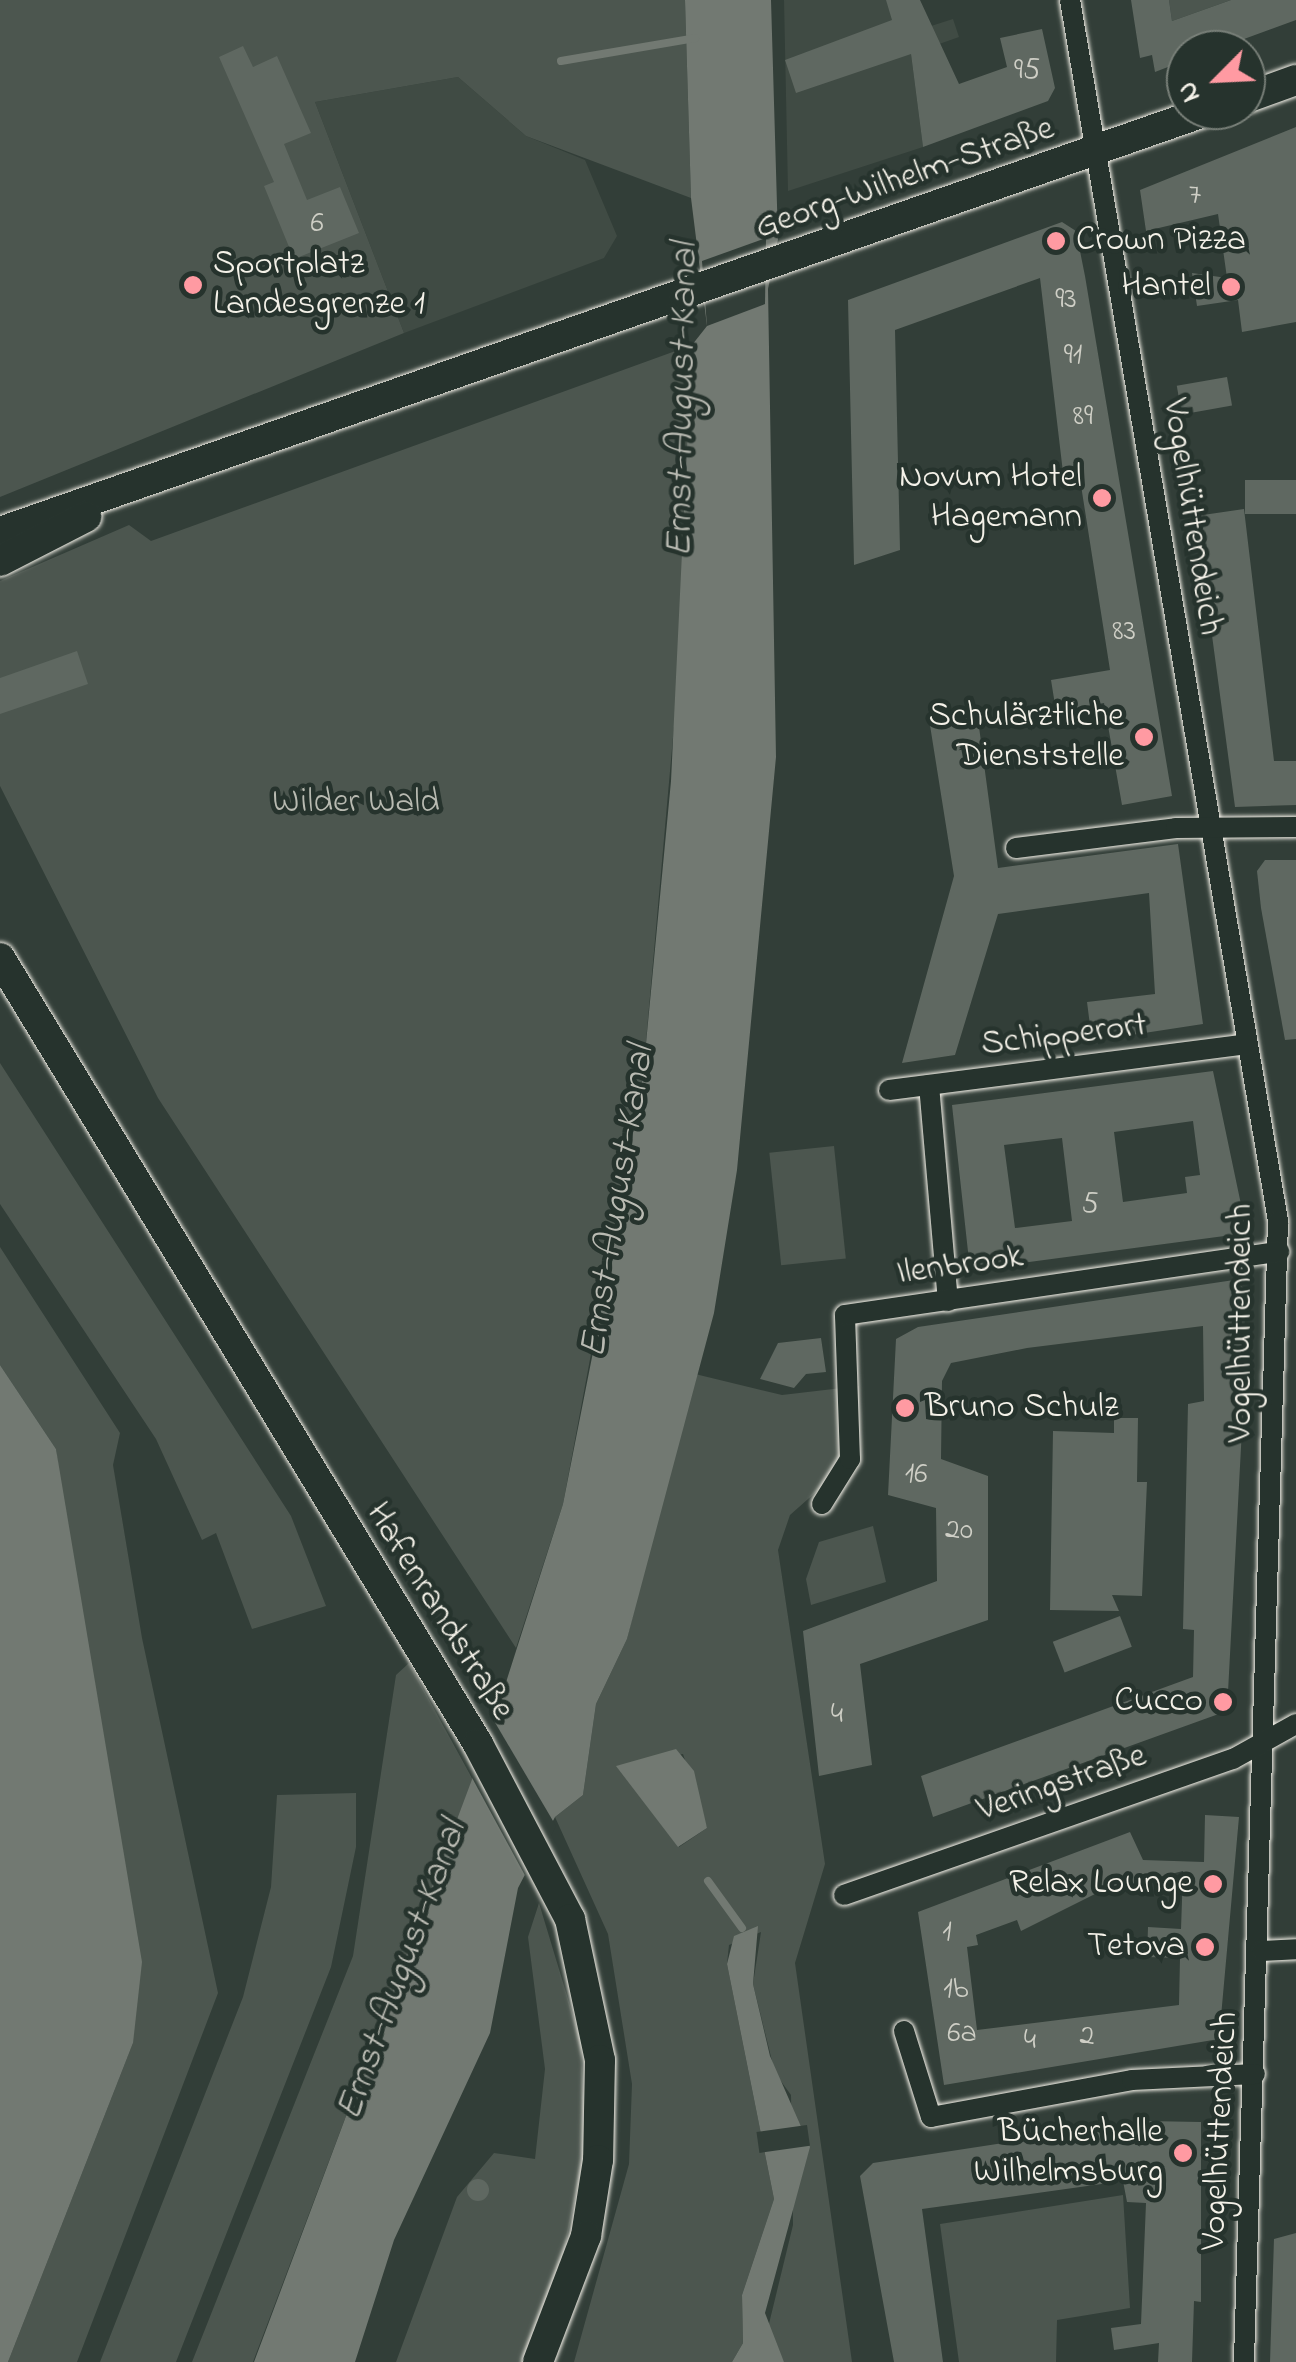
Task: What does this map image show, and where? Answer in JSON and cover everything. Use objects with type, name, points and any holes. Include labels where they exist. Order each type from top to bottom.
[{"type":"main road","points":[[1266,91],[1296,80]]},
{"type":"main road","name":"Georg-Wilhelm-Straße","points":[[0,532],[115,498],[1166,126]]},
{"type":"main road","name":"Georg-Wilhelm-Straße","points":[[0,560],[115,498]]},
{"type":"main road","name":"Hafenrandstraße","points":[[0,958],[478,1744],[550,1872],[587,1980],[602,2096],[586,2236],[538,2362]]},
{"type":"street","name":"Vogelhüttendeich","points":[[1070,0],[1279,1252],[1262,1951],[1244,2362]]},
{"type":"street","points":[[1016,848],[1210,829],[1296,827]]},
{"type":"street","name":"Schipperort","points":[[889,1090],[1247,1044]]},
{"type":"street","points":[[928,1085],[948,1302]]},
{"type":"street","name":"Ilenbrook","points":[[822,1504],[850,1459],[845,1315],[1279,1252]]},
{"type":"street","name":"Veringstraße","points":[[844,1895],[1233,1759],[1266,1734],[1296,1724]]},
{"type":"street","points":[[1262,1951],[1296,1948]]},
{"type":"street","points":[[904,2030],[931,2116],[1132,2080],[1254,2074]]},
{"type":"shaded area","points":[[784,0],[917,0],[928,27],[953,19],[959,37],[911,54],[923,147],[788,191]]},
{"type":"shaded area","points":[[458,77],[526,136],[585,160],[617,236],[604,258],[404,333],[315,102]]},
{"type":"green space","name":"Sportplatz Landesgrenze 1","points":[[0,0],[685,0],[691,198],[526,136],[458,77],[315,102],[404,333],[0,497]]},
{"type":"green space","points":[[1169,0],[1231,0],[1172,21]]},
{"type":"green space","name":"Wilder Wald","points":[[692,345],[678,681],[643,1075],[563,1504],[516,1648],[158,1098],[0,786],[0,581],[129,525],[151,541]]},
{"type":"green space","points":[[0,1063],[291,1516],[326,1606],[252,1629],[216,1533],[202,1540],[156,1439],[0,1204]]},
{"type":"green space","points":[[834,1146],[846,1258],[781,1265],[769,1153]]},
{"type":"green space","points":[[0,1247],[120,1433],[113,1465],[142,1638],[218,1993],[77,2362],[8,2362],[133,2043],[56,1449],[0,1365]]},
{"type":"green space","points":[[691,1373],[782,1395],[859,1386],[860,1453],[790,1515],[778,1550],[825,1864],[795,1963],[852,2362],[784,2362],[767,2332],[793,2225],[791,2095],[775,2073],[753,1984],[761,1932],[729,1945],[727,1964],[774,2199],[742,2295],[743,2343],[732,2362],[574,2362],[629,2164],[632,2084],[608,1934],[555,1817],[583,1795],[596,1704],[627,1639]],"holes":[[[683,1754],[707,1828],[679,1847],[617,1766]]]},
{"type":"green space","points":[[873,1526],[886,1582],[811,1605],[806,1579],[819,1542]]},
{"type":"green space","points":[[409,1663],[473,1780],[253,2362],[192,2362],[353,1956],[396,1675]]},
{"type":"green space","points":[[356,1793],[356,1847],[331,1967],[176,2362],[100,2362],[243,1997],[271,1887],[277,1795]]},
{"type":"green space","points":[[539,1903],[581,2042],[585,2151],[563,2256],[522,2362],[396,2362],[457,2197],[494,2153],[535,2159],[545,2069],[528,1937]]},
{"type":"green space","points":[[1123,2195],[1130,2308],[1057,2320],[1056,2362],[959,2362],[940,2224]]},
{"type":"water","name":"Ernst-August-Kanal","points":[[685,0],[771,0],[778,239],[768,289],[776,757],[737,1170],[714,1313],[627,1639],[596,1704],[583,1795],[555,1817],[518,1888],[490,2033],[394,2240],[355,2362],[254,2362],[492,1726],[563,1504],[610,1266],[643,1075],[671,781],[692,345],[707,326],[691,198]]},
{"type":"water","points":[[0,1365],[56,1449],[142,1962],[133,2043],[8,2362],[0,2362]]},
{"type":"water","points":[[676,1749],[694,1771],[707,1828],[678,1847],[616,1766]]},
{"type":"water","points":[[758,1926],[753,1984],[770,2056],[810,2147],[765,2313],[784,2362],[732,2362],[743,2343],[742,2295],[774,2199],[727,1964],[734,1936]]},
{"type":"pier","points":[[766,238],[765,304],[707,326],[702,261]]},
{"type":"pier","points":[[490,1714],[556,1826],[528,1881],[470,1774]]},
{"type":"pier","points":[[807,2125],[810,2146],[759,2153],[756,2132]]},
{"type":"building","points":[[886,0],[920,0],[959,84],[1007,67],[1000,38],[1042,29],[1055,88],[1048,101],[923,147],[911,54],[796,93],[785,60],[892,20]]},
{"type":"building","points":[[1131,0],[1169,0],[1172,21],[1231,0],[1296,0],[1296,20],[1266,31],[1166,30],[1166,68],[1155,72],[1152,55],[1140,58]]},
{"type":"building","points":[[243,46],[253,67],[277,56],[311,133],[284,144],[307,200],[340,187],[359,233],[294,259],[264,186],[274,182],[219,57]]},
{"type":"building","points":[[1296,127],[1296,322],[1242,332],[1238,300],[1197,306],[1192,273],[1227,278],[1218,214],[1146,231],[1140,190]]},
{"type":"building","points":[[1062,222],[1076,231],[1085,276],[1172,796],[1122,805],[1104,703],[1056,711],[1051,680],[1110,670],[1080,479],[1064,481],[1040,278],[895,330],[900,550],[854,565],[848,300]]},
{"type":"building","points":[[1227,377],[1232,406],[1182,414],[1177,386]]},
{"type":"building","points":[[1245,480],[1296,480],[1296,514],[1245,514]]},
{"type":"building","points":[[1244,509],[1274,761],[1296,761],[1296,805],[1235,807],[1196,516]]},
{"type":"building","points":[[77,651],[88,684],[0,714],[0,678]]},
{"type":"building","points":[[977,712],[998,868],[1178,844],[1203,1024],[1092,1041],[1087,1002],[1155,994],[1149,893],[998,914],[955,1055],[902,1063],[954,876],[929,719]]},
{"type":"building","points":[[1265,860],[1296,860],[1296,1039],[1285,1040],[1261,908],[1257,871]]},
{"type":"building","points":[[1213,1071],[1247,1233],[970,1270],[952,1105]],"holes":[[[1193,1121],[1200,1175],[1185,1177],[1187,1193],[1123,1202],[1114,1132]],[[1062,1138],[1072,1221],[1015,1228],[1004,1145]]]},
{"type":"building","points":[[1234,1280],[1245,1289],[1244,1391],[1227,1711],[933,1817],[921,1776],[1193,1677],[1194,1630],[1183,1629],[1188,1404],[1204,1401],[1203,1326],[1027,1348],[951,1363],[942,1381],[941,1459],[988,1476],[988,1620],[860,1664],[872,1765],[819,1776],[803,1631],[937,1581],[936,1508],[888,1495],[896,1339],[918,1327]]},
{"type":"building","points":[[821,1338],[826,1372],[806,1374],[794,1388],[760,1379],[778,1343]]},
{"type":"building","points":[[1114,1418],[1138,1418],[1137,1482],[1147,1482],[1142,1596],[1112,1595],[1119,1611],[1050,1610],[1053,1431],[1114,1433]]},
{"type":"building","points":[[1120,1616],[1132,1647],[1065,1673],[1053,1642]]},
{"type":"building","points":[[1205,1815],[1239,1817],[1219,2039],[944,2085],[918,1912],[1130,1832],[1143,1860],[1204,1862]],"holes":[[[1183,1871],[1181,1929],[1148,1927],[1147,1957],[1180,1958],[1179,2005],[977,2030],[967,1947],[978,1945],[976,1935],[1017,1920],[1021,1931],[1099,1892]]]},
{"type":"building","points":[[1146,2121],[1201,2122],[1201,2302],[1194,2301],[1192,2362],[1158,2362],[1159,2343],[1114,2350],[1111,2328],[1141,2324],[1146,2203],[1127,2202],[1123,2181],[922,2209],[943,2362],[894,2362],[860,2176],[873,2163]]},
{"type":"building","points":[[478,2179],[486,2182],[486,2198],[478,2201],[470,2198],[467,2190],[470,2182]]},
{"type":"building","points":[[1296,2233],[1296,2362],[1270,2362],[1274,2239]]},
{"type":"waterway","points":[[561,61],[695,38]]},
{"type":"waterway","points":[[708,1881],[742,1928]]},
{"type":"place","name":"Crown Pizza","points":[[1056,241]]},
{"type":"place","name":"Sportplatz Landesgrenze 1","points":[[193,285]]},
{"type":"place","name":"Hantel","points":[[1231,287]]},
{"type":"place","name":"Novum Hotel Hagemann","points":[[1102,498]]},
{"type":"place","name":"Schulärztliche Dienststelle","points":[[1144,737]]},
{"type":"place","name":"Bruno Schulz","points":[[905,1408]]},
{"type":"place","name":"Cucco","points":[[1223,1702]]},
{"type":"place","name":"Relax Lounge","points":[[1213,1884]]},
{"type":"place","name":"Tetova","points":[[1205,1947]]},
{"type":"place","name":"Bücherhalle Wilhelmsburg","points":[[1183,2153]]}]
